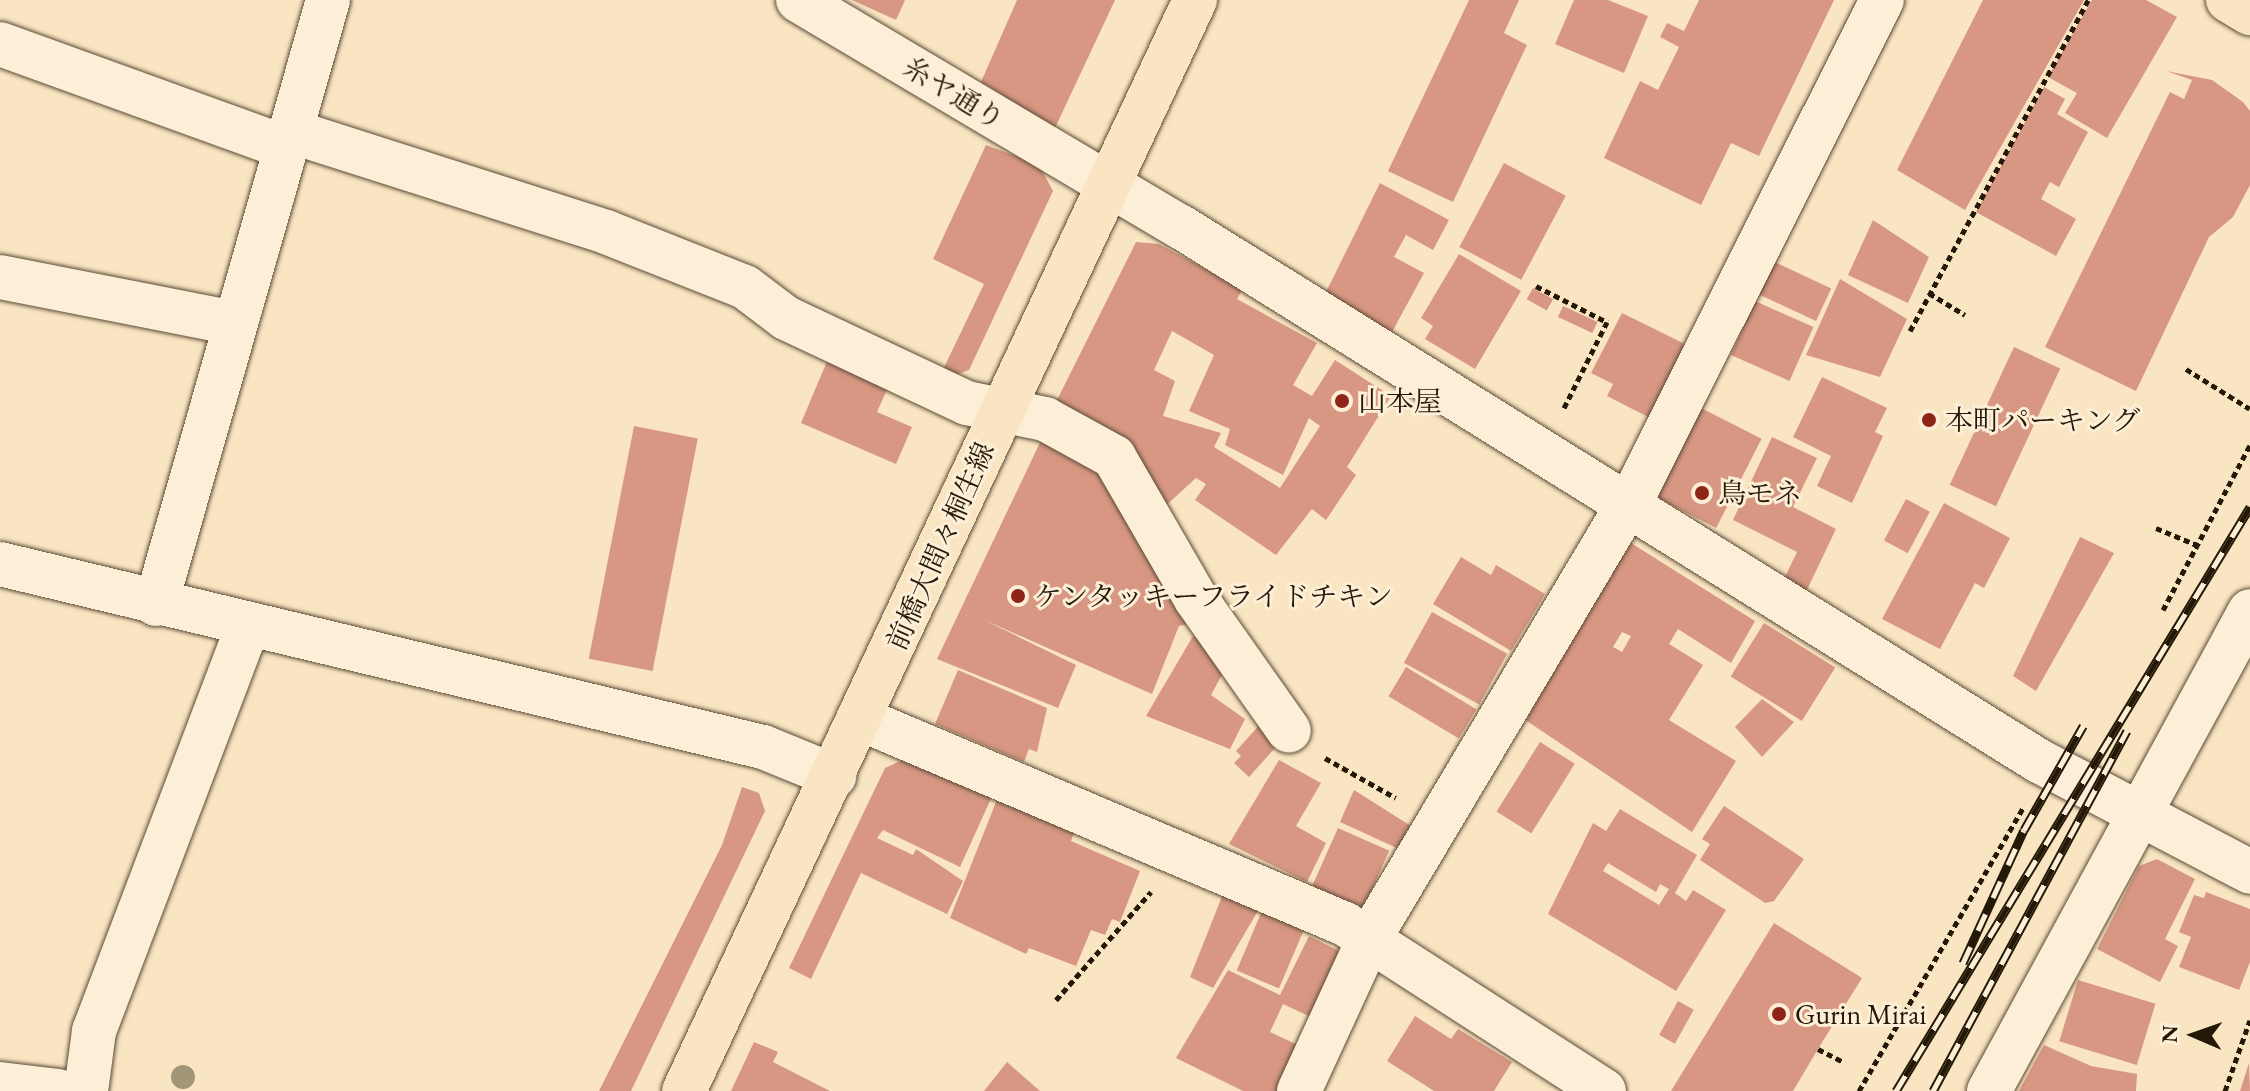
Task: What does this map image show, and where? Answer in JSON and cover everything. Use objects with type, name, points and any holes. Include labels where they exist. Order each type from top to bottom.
[{"type":"main road","name":"前橋大間々桐生線","points":[[684,1091],[861,719],[1002,409],[1195,0]]},
{"type":"main road","points":[[2228,0],[2250,13]]},
{"type":"street","points":[[156,604],[328,0]]},
{"type":"street","name":"糸ヤ通り","points":[[798,0],[1109,187],[1626,508],[2138,815],[2250,872]]},
{"type":"street","points":[[1299,1091],[1369,939],[1436,820],[1626,508],[1882,0]]},
{"type":"street","points":[[0,44],[287,139],[606,232],[745,287],[786,318],[967,403],[1045,419],[1114,457],[1196,599],[1289,731]]},
{"type":"street","points":[[0,277],[234,323]]},
{"type":"street","points":[[0,564],[247,628],[763,747],[834,776]]},
{"type":"street","points":[[1989,1091],[2250,611]]},
{"type":"street","points":[[86,1091],[98,1018],[247,628]]},
{"type":"street","points":[[861,719],[1267,886],[1369,939],[1604,1091]]},
{"type":"street","points":[[0,1084],[59,1091]]},
{"type":"path","points":[[1910,331],[2088,0]]},
{"type":"path","points":[[1536,286],[1607,322],[1541,455]]},
{"type":"path","points":[[1929,293],[1965,315]]},
{"type":"path","points":[[2186,369],[2250,409]]},
{"type":"path","points":[[2163,610],[2250,445]]},
{"type":"path","points":[[2156,528],[2197,545]]},
{"type":"path","points":[[1289,731],[1436,820]]},
{"type":"path","points":[[1859,1091],[2028,798]]},
{"type":"path","points":[[1056,1000],[1148,897],[1174,849]]},
{"type":"path","points":[[2225,1091],[2250,1020]]},
{"type":"path","points":[[1818,1049],[1845,1063]]},
{"type":"building","points":[[852,0],[905,0],[896,20]]},
{"type":"building","points":[[1017,0],[1115,0],[1055,128],[981,82]]},
{"type":"building","points":[[1469,0],[1519,0],[1504,33],[1527,45],[1453,202],[1388,171]]},
{"type":"building","points":[[1574,0],[1608,0],[1648,16],[1624,73],[1555,44]]},
{"type":"building","points":[[1699,0],[1834,0],[1759,156],[1731,143],[1701,205],[1604,158],[1640,81],[1658,90],[1679,47],[1660,37],[1667,23],[1684,31]]},
{"type":"building","points":[[1983,0],[2084,0],[1965,210],[1897,170]]},
{"type":"building","points":[[2092,0],[2146,0],[2177,17],[2107,138],[2065,113],[2077,93],[2048,77]]},
{"type":"building","points":[[2166,71],[2212,80],[2243,102],[2250,111],[2250,185],[2233,217],[2209,237],[2136,391],[2045,347],[2170,92],[2184,99],[2192,80]]},
{"type":"building","points":[[2044,87],[2065,99],[2057,114],[2088,132],[2059,187],[2050,182],[2041,199],[2076,219],[2056,256],[1976,212]]},
{"type":"building","points":[[986,145],[1039,165],[1053,191],[969,370],[947,378],[940,376],[984,284],[933,259]]},
{"type":"building","points":[[1504,163],[1566,196],[1521,280],[1459,247]]},
{"type":"building","points":[[1380,183],[1449,220],[1433,250],[1406,235],[1394,257],[1424,273],[1391,334],[1323,298]]},
{"type":"building","points":[[1873,220],[1929,257],[1908,303],[1848,275]]},
{"type":"building","points":[[1136,242],[1159,244],[1205,269],[1242,290],[1237,299],[1317,343],[1293,385],[1312,396],[1335,360],[1391,396],[1347,467],[1356,475],[1326,520],[1312,509],[1276,555],[1195,500],[1206,484],[1196,478],[1162,509],[1055,404]],"holes":[[[1172,331],[1214,355],[1189,411],[1230,429],[1225,445],[1283,475],[1309,418],[1320,426],[1280,488],[1214,447],[1221,433],[1163,416],[1175,381],[1154,370]]]},
{"type":"building","points":[[1459,254],[1521,291],[1475,369],[1425,339],[1433,326],[1421,318]]},
{"type":"building","points":[[1766,258],[1831,288],[1816,321],[1751,291]]},
{"type":"building","points":[[1840,279],[1907,319],[1880,377],[1806,355]]},
{"type":"building","points":[[1533,288],[1553,299],[1547,311],[1527,299]]},
{"type":"building","points":[[1755,301],[1813,327],[1789,381],[1731,355]]},
{"type":"building","points":[[1563,306],[1597,322],[1592,333],[1558,317]]},
{"type":"building","points":[[1622,313],[1687,345],[1650,418],[1607,396],[1613,384],[1591,373]]},
{"type":"building","points":[[2014,347],[2060,369],[1996,506],[1950,485]]},
{"type":"building","points":[[828,359],[889,385],[877,412],[912,427],[896,464],[801,423]]},
{"type":"building","points":[[1822,377],[1887,408],[1875,432],[1883,436],[1852,503],[1817,486],[1831,456],[1793,437]]},
{"type":"building","points":[[1701,408],[1762,439],[1716,528],[1656,497]]},
{"type":"building","points":[[634,426],[698,438],[653,671],[589,659]]},
{"type":"building","points":[[1044,434],[1103,466],[1194,623],[1179,626],[1152,694],[982,619],[1076,665],[1058,708],[937,659]]},
{"type":"building","points":[[1772,437],[1817,458],[1793,507],[1836,529],[1805,594],[1782,583],[1797,552],[1733,520]]},
{"type":"building","points":[[1906,499],[1930,512],[1908,553],[1884,540]]},
{"type":"building","points":[[1944,503],[2010,538],[1984,588],[1975,583],[1940,649],[1882,619]]},
{"type":"building","points":[[2080,537],[2114,553],[2036,691],[2013,676]]},
{"type":"building","points":[[1623,538],[1755,621],[1731,663],[1678,629],[1669,644],[1703,665],[1669,720],[1736,761],[1692,832],[1515,713]],"holes":[[[1622,632],[1631,636],[1622,652],[1613,647]]]},
{"type":"building","points":[[1461,557],[1491,575],[1496,565],[1545,594],[1511,651],[1433,604]]},
{"type":"building","points":[[1432,612],[1507,654],[1479,704],[1404,663]]},
{"type":"building","points":[[1764,623],[1835,668],[1802,721],[1731,676]]},
{"type":"building","points":[[1193,636],[1230,660],[1211,695],[1245,719],[1230,749],[1146,716]]},
{"type":"building","points":[[1406,667],[1476,709],[1459,738],[1388,696]]},
{"type":"building","points":[[958,670],[1047,708],[1037,752],[1029,749],[1024,762],[935,724]]},
{"type":"building","points":[[1762,699],[1794,722],[1762,757],[1735,727]]},
{"type":"building","points":[[1263,721],[1283,739],[1249,777],[1234,763],[1241,756],[1236,751]]},
{"type":"building","points":[[1540,742],[1575,764],[1531,833],[1497,812]]},
{"type":"building","points":[[909,757],[994,792],[960,867],[883,830],[877,838],[913,855],[916,849],[963,881],[947,914],[861,873],[811,979],[789,968],[885,768]]},
{"type":"building","points":[[1279,760],[1321,783],[1296,826],[1326,843],[1307,882],[1229,844]]},
{"type":"building","points":[[742,787],[759,793],[765,811],[631,1091],[599,1091],[722,845]]},
{"type":"building","points":[[1002,787],[1080,817],[1071,841],[1140,871],[1120,922],[1112,919],[1105,935],[1091,930],[1076,966],[1029,948],[1026,954],[950,918]]},
{"type":"building","points":[[1354,790],[1411,826],[1399,849],[1340,822]]},
{"type":"building","points":[[1724,806],[1804,859],[1774,901],[1765,903],[1700,860],[1710,844],[1702,839]]},
{"type":"building","points":[[1620,809],[1697,855],[1675,893],[1686,901],[1693,890],[1726,910],[1676,991],[1548,914],[1593,823],[1606,831]],"holes":[[[1608,863],[1656,892],[1660,884],[1669,889],[1659,905],[1603,871]]]},
{"type":"building","points":[[1338,828],[1389,851],[1362,913],[1310,890]]},
{"type":"building","points":[[2157,859],[2195,879],[2165,939],[2178,946],[2160,982],[2097,949],[2139,866]]},
{"type":"building","points":[[1227,884],[1263,902],[1213,988],[1190,977]]},
{"type":"building","points":[[2206,892],[2250,909],[2250,962],[2239,990],[2179,967],[2191,937],[2179,932],[2194,895],[2204,898]]},
{"type":"building","points":[[1264,906],[1306,924],[1279,988],[1237,970]]},
{"type":"building","name":"Gurin Mirai","points":[[1774,923],[1862,978],[1793,1091],[1671,1091]]},
{"type":"building","points":[[1309,936],[1347,955],[1317,1020],[1283,1004],[1270,1032],[1302,1047],[1279,1091],[1243,1091],[1176,1058],[1228,970],[1280,995]]},
{"type":"building","points":[[2078,980],[2155,1004],[2137,1065],[2059,1041]]},
{"type":"building","points":[[1678,1001],[1694,1010],[1675,1044],[1659,1035]]},
{"type":"building","points":[[1415,1016],[1451,1039],[1458,1029],[1512,1062],[1494,1091],[1434,1091],[1387,1061]]},
{"type":"building","points":[[754,1042],[778,1052],[773,1062],[830,1091],[731,1091]]},
{"type":"building","points":[[2044,1045],[2091,1066],[2137,1074],[2136,1091],[2019,1091]]},
{"type":"building","points":[[1007,1062],[1040,1091],[984,1091]]},
{"type":"building","points":[[2249,1063],[2250,1091],[2240,1091]]},
{"type":"railway","points":[[1896,1091],[2250,507]]},
{"type":"railway","points":[[1963,963],[2024,830],[2083,726]]},
{"type":"railway","points":[[1933,1091],[2127,731]]},
{"type":"place","name":"山本屋","points":[[1342,401]]},
{"type":"place","name":"本町パーキング","points":[[1929,420]]},
{"type":"place","name":"鳥モネ","points":[[1702,493]]},
{"type":"place","name":"ケンタッキーフライドチキン","points":[[1018,596]]},
{"type":"place","name":"Gurin Mirai","points":[[1779,1014]]}]
